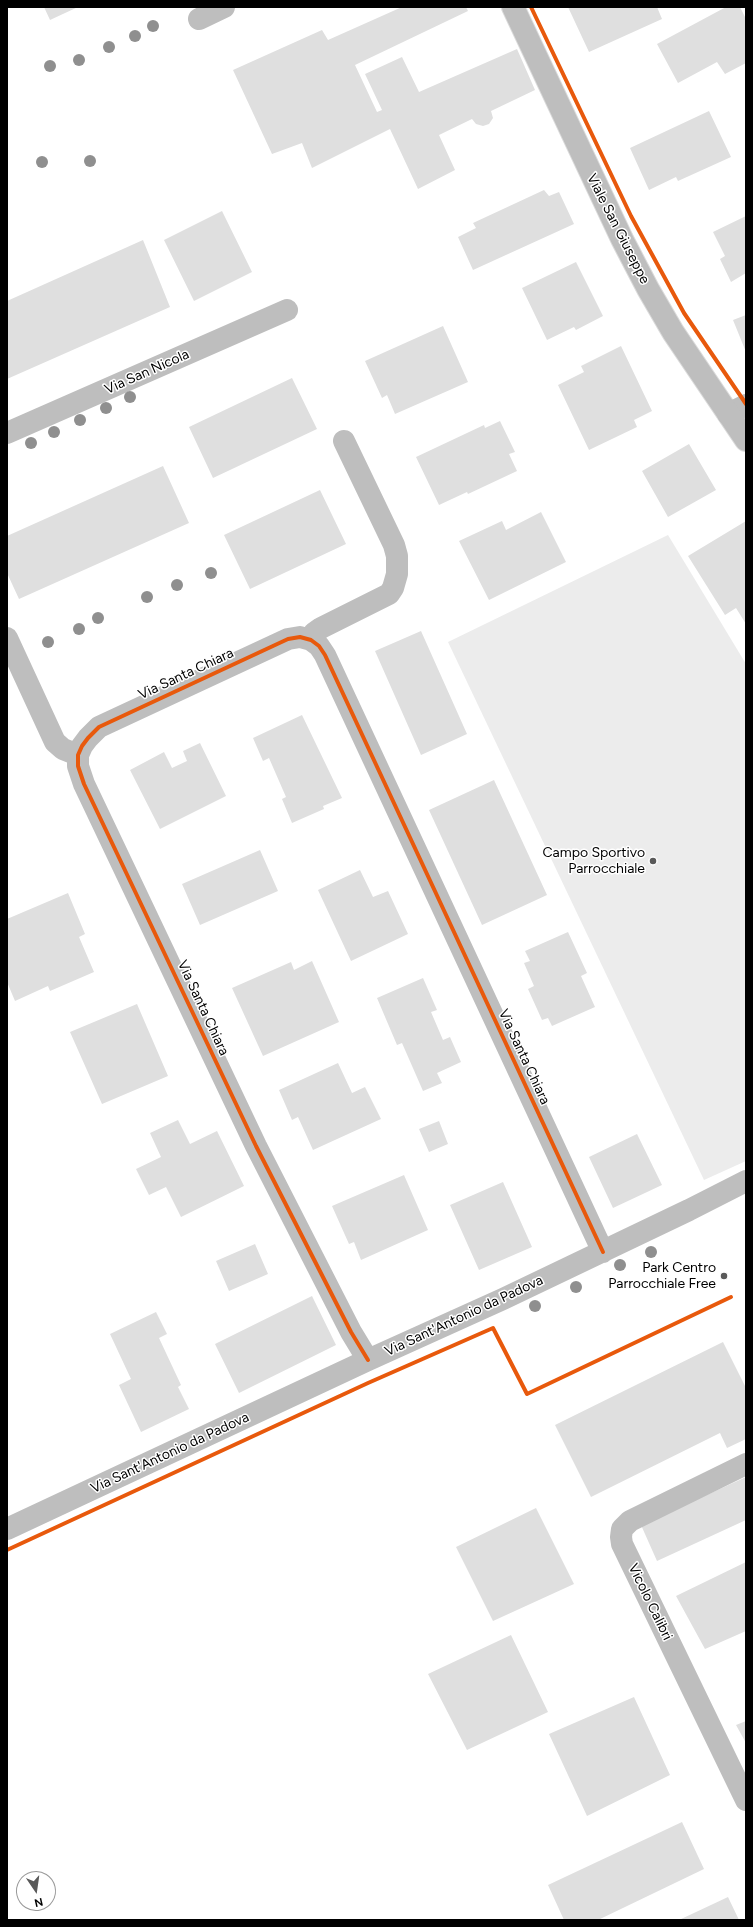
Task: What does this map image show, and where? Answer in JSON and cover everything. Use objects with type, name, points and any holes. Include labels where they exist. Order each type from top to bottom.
[{"type":"street","points":[[199,19],[224,7]]},
{"type":"street","name":"Viale San Giuseppe","points":[[513,7],[622,240],[673,332],[737,410],[746,440]]},
{"type":"street","name":"Via San Nicola","points":[[7,433],[287,310]]},
{"type":"street","points":[[311,640],[314,633],[320,628],[389,594],[393,588],[397,574],[397,556],[394,546],[344,441]]},
{"type":"street","points":[[7,638],[55,742],[63,749],[78,756]]},
{"type":"street","name":"Via Santa Chiara","points":[[368,1360],[351,1332],[253,1139],[84,784],[79,770],[78,756],[88,738],[99,727],[288,639],[300,638],[311,640],[319,646],[325,655],[603,1252]]},
{"type":"street","name":"Via Sant'Antonio da Padova","points":[[7,1529],[603,1252],[746,1181]]},
{"type":"street","name":"Vicolo Calibri","points":[[746,1464],[630,1521],[622,1529],[621,1537],[622,1544],[746,1800]]},
{"type":"shaded area","name":"Campo Sportivo Parrocchiale","points":[[668,535],[746,664],[746,1161],[704,1180],[448,642]]},
{"type":"building","points":[[44,7],[78,7],[50,20]]},
{"type":"building","points":[[402,7],[466,7],[468,11],[355,65],[377,112],[382,110],[365,74],[402,57],[419,92],[517,49],[535,90],[491,111],[493,118],[489,124],[483,126],[476,124],[472,119],[439,135],[455,170],[418,189],[390,129],[312,168],[302,143],[272,154],[233,70],[322,30],[328,40]]},
{"type":"building","points":[[568,7],[657,7],[662,19],[589,52]]},
{"type":"building","points":[[726,7],[740,7],[746,19],[746,63],[725,74],[717,62],[678,83],[657,44]]},
{"type":"building","points":[[709,111],[731,157],[678,181],[676,177],[649,190],[630,148]]},
{"type":"building","points":[[544,190],[549,196],[559,192],[574,224],[473,270],[458,237],[476,228],[473,223]]},
{"type":"building","points":[[222,211],[252,272],[194,301],[164,240]]},
{"type":"building","points":[[746,216],[746,273],[731,282],[720,259],[725,256],[713,232]]},
{"type":"building","points":[[143,240],[170,307],[7,379],[7,301]]},
{"type":"building","points":[[576,262],[603,316],[576,330],[574,327],[547,340],[522,288]]},
{"type":"building","points":[[746,315],[746,352],[733,320]]},
{"type":"building","points":[[443,326],[468,382],[395,414],[387,395],[382,398],[365,361]]},
{"type":"building","points":[[621,346],[652,411],[634,420],[637,427],[589,450],[558,385],[584,372],[581,366]]},
{"type":"building","points":[[292,378],[317,429],[213,478],[189,427]]},
{"type":"building","points":[[500,421],[515,452],[509,454],[517,471],[468,494],[467,492],[439,505],[416,457],[484,425],[485,428]]},
{"type":"building","points":[[689,444],[716,490],[668,517],[642,471]]},
{"type":"building","points":[[163,466],[189,523],[19,599],[7,573],[7,536]]},
{"type":"building","points":[[320,490],[346,544],[250,589],[224,535]]},
{"type":"building","points":[[541,512],[566,562],[489,600],[459,541],[502,521],[506,530]]},
{"type":"building","points":[[746,521],[746,624],[736,608],[725,615],[688,556]]},
{"type":"building","points":[[421,631],[467,734],[421,755],[375,651]]},
{"type":"building","points":[[302,715],[342,798],[323,806],[324,809],[292,823],[282,799],[286,797],[269,758],[263,761],[253,738]]},
{"type":"building","points":[[200,743],[226,796],[160,829],[130,770],[164,752],[172,768],[187,761],[183,751]]},
{"type":"building","points":[[494,780],[547,895],[482,925],[429,810]]},
{"type":"building","points":[[260,850],[278,891],[200,925],[182,884]]},
{"type":"building","points":[[360,870],[373,897],[388,891],[408,934],[351,961],[318,890]]},
{"type":"building","points":[[68,893],[85,934],[79,937],[94,972],[50,991],[48,986],[15,1001],[7,982],[7,919]]},
{"type":"building","points":[[568,932],[587,973],[581,976],[595,1007],[552,1026],[548,1018],[542,1020],[528,989],[534,986],[524,963],[530,961],[525,951]]},
{"type":"building","points":[[312,961],[339,1022],[263,1056],[232,988],[291,962],[294,970]]},
{"type":"building","points":[[423,978],[437,1010],[431,1012],[443,1040],[450,1037],[461,1062],[437,1073],[442,1083],[423,1091],[402,1043],[397,1045],[377,998]]},
{"type":"building","points":[[137,1004],[168,1076],[102,1104],[70,1032]]},
{"type":"building","points":[[338,1063],[352,1093],[365,1087],[381,1119],[313,1150],[298,1117],[292,1120],[279,1090]]},
{"type":"building","points":[[178,1120],[190,1144],[217,1131],[244,1186],[181,1217],[166,1187],[149,1195],[136,1169],[161,1157],[150,1133]]},
{"type":"building","points":[[439,1121],[448,1144],[429,1152],[419,1129]]},
{"type":"building","points":[[637,1134],[662,1185],[613,1208],[589,1157]]},
{"type":"building","points":[[404,1175],[428,1230],[361,1260],[354,1242],[349,1244],[332,1206]]},
{"type":"building","points":[[503,1182],[532,1247],[479,1270],[450,1205]]},
{"type":"building","points":[[255,1244],[268,1274],[229,1291],[216,1261]]},
{"type":"building","points":[[312,1296],[336,1345],[239,1393],[215,1344]]},
{"type":"building","points":[[156,1312],[167,1334],[159,1338],[181,1385],[178,1387],[189,1409],[141,1432],[119,1385],[131,1379],[110,1334]]},
{"type":"building","points":[[723,1342],[746,1388],[746,1439],[727,1448],[720,1433],[591,1497],[555,1425]]},
{"type":"building","points":[[746,1477],[746,1520],[657,1561],[641,1525]]},
{"type":"building","points":[[536,1508],[574,1584],[493,1621],[456,1547]]},
{"type":"building","points":[[746,1562],[746,1631],[705,1649],[676,1596]]},
{"type":"building","points":[[511,1635],[548,1712],[467,1750],[428,1674]]},
{"type":"building","points":[[634,1697],[670,1775],[587,1816],[549,1734]]},
{"type":"building","points":[[746,1721],[746,1743],[736,1725]]},
{"type":"building","points":[[682,1822],[704,1869],[598,1920],[564,1920],[548,1885]]},
{"type":"building","points":[[728,1897],[739,1920],[679,1920]]},
{"type":"cycle path","points":[[531,7],[631,216],[684,313],[746,404]]},
{"type":"cycle path","points":[[368,1360],[351,1332],[256,1146],[84,784],[78,766],[78,755],[82,746],[99,727],[288,639],[300,637],[311,640],[319,646],[325,655],[603,1252]]},
{"type":"cycle path","points":[[7,1550],[368,1383],[493,1328],[527,1394],[731,1297]]},
{"type":"place","name":"Campo Sportivo Parrocchiale","points":[[653,861]]},
{"type":"place","name":"Park Centro Parrocchiale Free","points":[[724,1276]]}]
